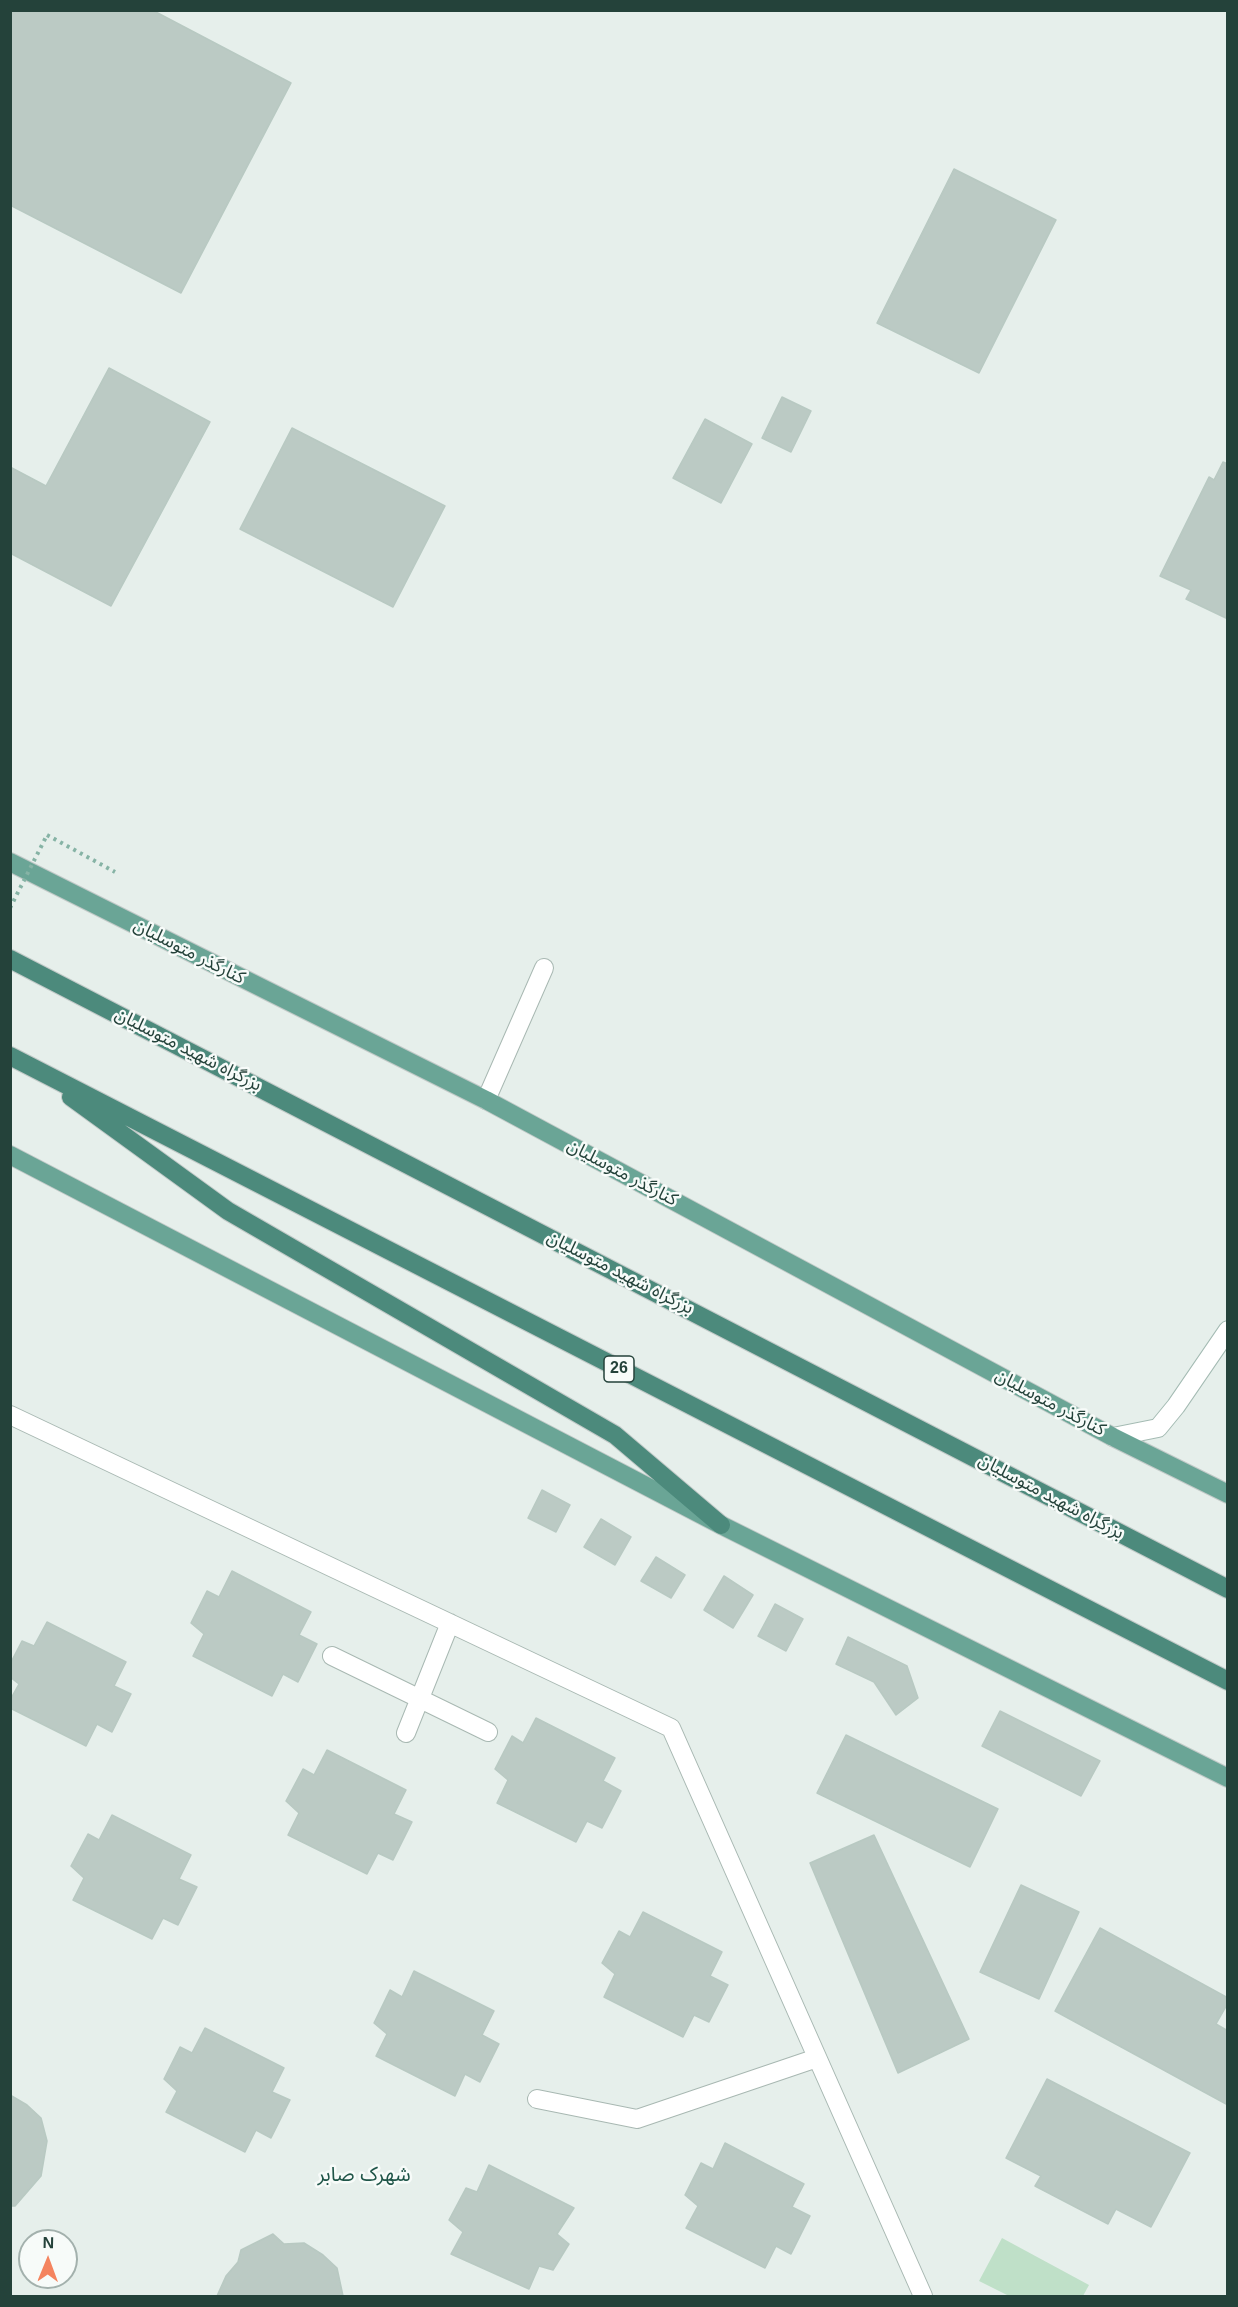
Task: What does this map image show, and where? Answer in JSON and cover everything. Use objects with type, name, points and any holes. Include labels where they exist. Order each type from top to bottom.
[{"type":"highway","name":"بزرگراه شهید متوسلیان","points":[[10,959],[1227,1589]]},
{"type":"highway","points":[[17,1059],[228,1211],[615,1435],[721,1525]]},
{"type":"highway","name":"26","points":[[17,1059],[1227,1680]]},
{"type":"main road","name":"کنارگذر متوسلیان","points":[[10,862],[486,1100],[1113,1437],[1227,1494]]},
{"type":"main road","points":[[10,1155],[721,1525],[1227,1778]]},
{"type":"street","points":[[486,1100],[544,968]]},
{"type":"street","points":[[1113,1437],[1158,1428],[1176,1406],[1227,1330]]},
{"type":"street","points":[[10,1415],[671,1728],[923,2296]]},
{"type":"street","points":[[406,1733],[450,1623]]},
{"type":"street","points":[[332,1656],[488,1732]]},
{"type":"street","points":[[537,2099],[637,2119],[817,2058]]},
{"type":"path","points":[[10,908],[47,835],[115,872]]},
{"type":"green space","points":[[1002,2238],[1089,2285],[1083,2296],[1009,2296],[979,2281]]},
{"type":"building","points":[[10,10],[152,10],[291,83],[181,293],[10,205]]},
{"type":"building","points":[[954,169],[1056,220],[979,373],[877,323]]},
{"type":"building","points":[[109,368],[210,422],[111,606],[10,553],[10,467],[46,486]]},
{"type":"building","points":[[782,397],[811,411],[791,452],[762,438]]},
{"type":"building","points":[[705,419],[752,444],[721,503],[673,478]]},
{"type":"building","points":[[292,428],[445,506],[393,607],[240,529]]},
{"type":"building","points":[[1223,462],[1228,464],[1228,619],[1186,599],[1191,590],[1160,576],[1209,477],[1214,480]]},
{"type":"building","points":[[542,1490],[570,1505],[556,1532],[528,1518]]},
{"type":"building","points":[[601,1519],[631,1537],[615,1565],[584,1547]]},
{"type":"building","points":[[656,1557],[685,1575],[671,1598],[641,1581]]},
{"type":"building","points":[[232,1571],[311,1612],[299,1635],[317,1644],[298,1682],[283,1674],[272,1696],[193,1656],[204,1634],[191,1623],[207,1591],[219,1597]]},
{"type":"building","points":[[724,1576],[753,1595],[733,1628],[704,1610]]},
{"type":"building","points":[[775,1604],[803,1619],[786,1651],[758,1636]]},
{"type":"building","points":[[47,1622],[126,1662],[114,1686],[131,1694],[112,1732],[97,1724],[86,1746],[10,1708],[10,1700],[19,1684],[10,1677],[10,1664],[22,1641],[34,1646]]},
{"type":"building","points":[[848,1637],[907,1666],[918,1698],[896,1715],[874,1682],[836,1664]]},
{"type":"building","points":[[1000,1711],[1100,1761],[1081,1796],[982,1746]]},
{"type":"building","points":[[536,1718],[615,1758],[603,1781],[621,1791],[602,1828],[587,1821],[576,1842],[497,1803],[508,1780],[495,1769],[512,1736],[523,1743]]},
{"type":"building","points":[[846,1735],[998,1809],[970,1867],[817,1793]]},
{"type":"building","points":[[327,1750],[406,1790],[394,1814],[412,1822],[393,1860],[378,1853],[367,1874],[288,1835],[299,1813],[286,1801],[303,1769],[314,1775]]},
{"type":"building","points":[[112,1815],[191,1855],[179,1879],[197,1887],[178,1925],[163,1918],[152,1939],[73,1900],[84,1878],[71,1866],[88,1834],[99,1840]]},
{"type":"building","points":[[874,1835],[969,2039],[898,2073],[810,1863]]},
{"type":"building","points":[[1021,1885],[1079,1912],[1039,1999],[980,1972]]},
{"type":"building","points":[[643,1912],[722,1952],[710,1976],[728,1985],[709,2022],[694,2015],[683,2037],[604,1997],[615,1974],[602,1963],[619,1931],[630,1937]]},
{"type":"building","points":[[1100,1928],[1228,1998],[1228,2003],[1216,2024],[1228,2031],[1228,2105],[1055,2011]]},
{"type":"building","points":[[414,1971],[494,2011],[482,2035],[499,2044],[480,2082],[465,2074],[455,2096],[376,2056],[387,2034],[374,2023],[390,1990],[402,1997]]},
{"type":"building","points":[[205,2028],[284,2068],[272,2092],[290,2100],[271,2138],[256,2130],[245,2152],[166,2112],[177,2091],[164,2079],[180,2047],[192,2053]]},
{"type":"building","points":[[1047,2079],[1190,2153],[1151,2227],[1116,2209],[1108,2224],[1035,2186],[1041,2176],[1006,2158]]},
{"type":"building","points":[[10,2095],[27,2105],[41,2118],[47,2141],[41,2176],[15,2206],[10,2206]]},
{"type":"building","points":[[725,2143],[804,2184],[792,2207],[810,2216],[791,2254],[776,2246],[765,2268],[686,2228],[698,2206],[685,2195],[701,2163],[713,2169]]},
{"type":"building","points":[[489,2165],[574,2208],[557,2234],[569,2244],[553,2270],[539,2266],[529,2289],[451,2254],[463,2232],[449,2220],[466,2188],[477,2192]]},
{"type":"building","points":[[273,2234],[284,2244],[304,2243],[323,2255],[337,2268],[343,2296],[217,2296],[226,2276],[238,2262],[241,2250]]},
{"type":"district","name":"شهرک صابر","points":[[364,2175]]}]
